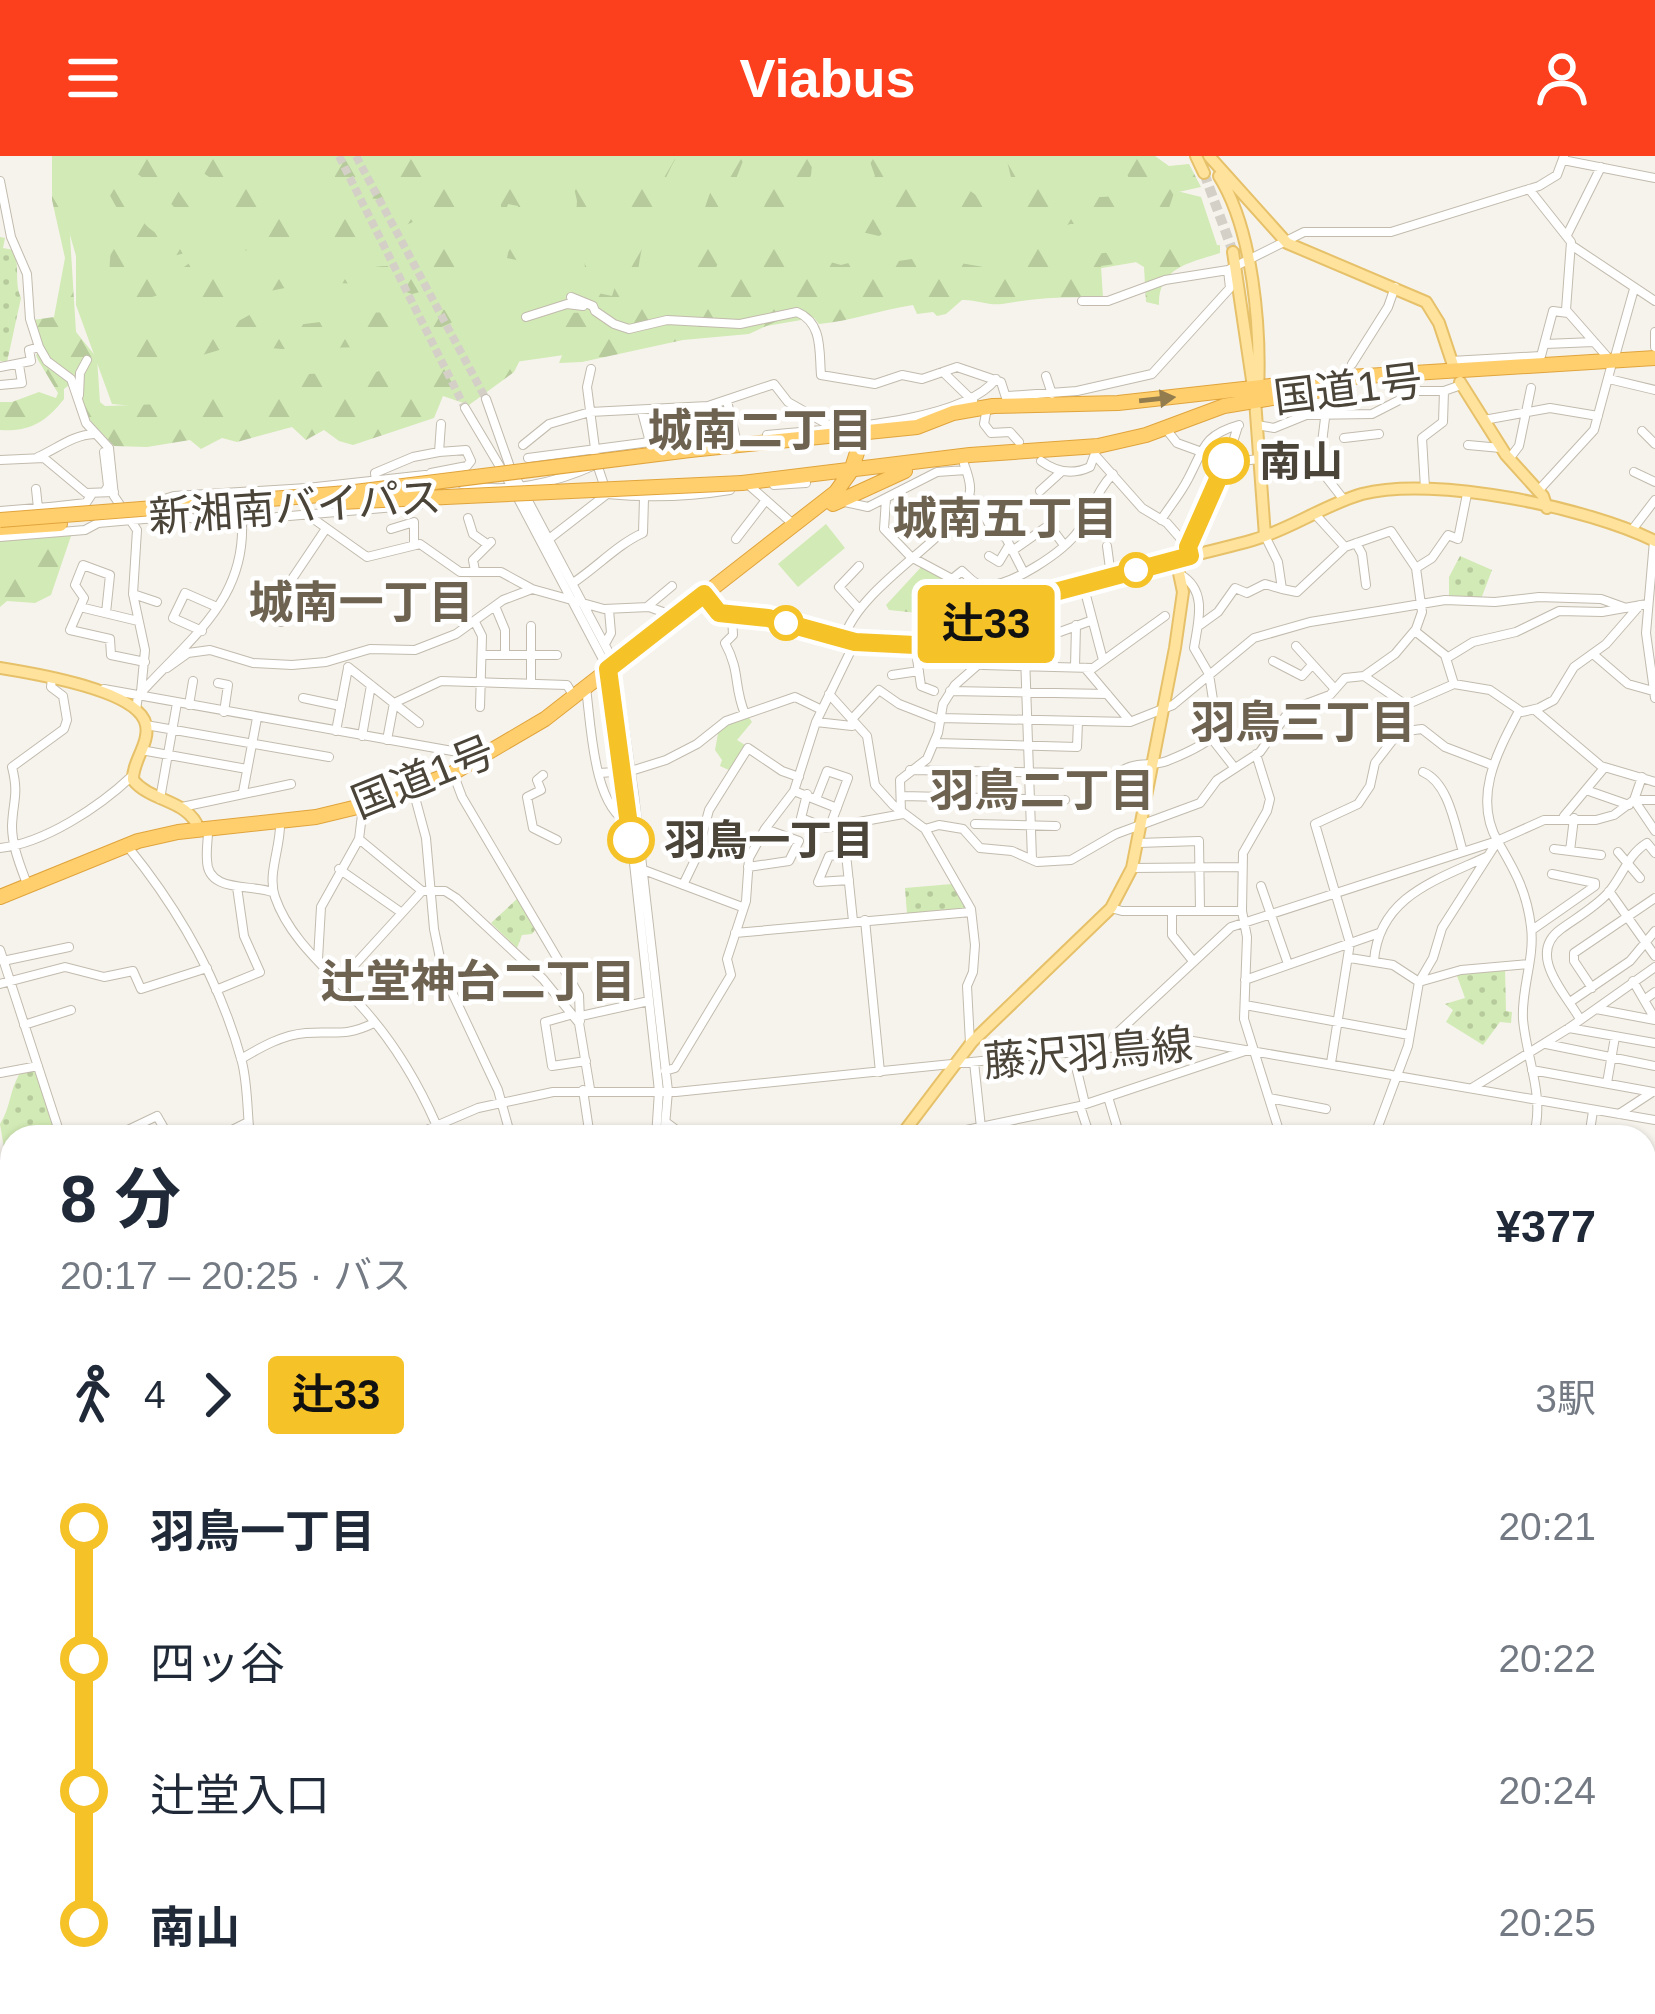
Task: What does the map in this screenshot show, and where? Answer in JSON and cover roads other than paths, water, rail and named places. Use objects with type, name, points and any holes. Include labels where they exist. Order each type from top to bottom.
[{"type":"highway","name":"国道1号","points":[[0,897],[127,845],[363,806],[479,760],[545,719],[834,498],[863,434],[917,428],[953,413],[1008,400],[1114,404],[1650,361]]},
{"type":"highway","name":"国道1号","points":[[834,498],[892,475],[1096,450],[1166,429],[1255,391]]},
{"type":"highway","name":"新湘南バイパス","points":[[0,529],[863,434]]},
{"type":"highway","name":"国道1号","points":[[850,471],[970,455],[1044,456]]},
{"type":"highway","name":"新湘南バイパス","points":[[0,529],[347,502],[747,485],[850,471]]},
{"type":"highway","points":[[824,475],[835,484],[834,498]]},
{"type":"main road","points":[[1196,156],[1204,173]]},
{"type":"main road","points":[[1208,156],[1287,242],[1416,295],[1431,308],[1452,363]]},
{"type":"main road","points":[[1208,156],[1233,202],[1250,261],[1264,536]]},
{"type":"main road","points":[[1233,252],[1255,391]]},
{"type":"main road","points":[[1247,335],[1245,276],[1250,261]]},
{"type":"main road","points":[[1461,383],[1547,508]]},
{"type":"main road","points":[[704,594],[719,613],[768,618],[850,641],[915,645],[952,638],[1083,584],[1264,536],[1343,500],[1376,491],[1425,488],[1581,514],[1654,541]]},
{"type":"main road","points":[[909,1125],[970,1045],[1111,908],[1132,868],[1183,602],[1185,554]]},
{"type":"main road","points":[[0,668],[99,688],[136,710],[146,725],[131,776],[143,792],[182,807],[204,829]]},
{"type":"street","points":[[1082,301],[1108,301],[1165,280],[1232,268],[1313,230],[1390,232],[1528,189],[1556,175],[1563,158],[1655,178]]},
{"type":"street","points":[[1567,235],[1601,167]]},
{"type":"street","points":[[0,181],[11,237],[27,274],[30,319],[39,347],[47,362],[71,379],[86,423],[112,455],[109,492]]},
{"type":"street","points":[[1528,189],[1572,247],[1568,313]]},
{"type":"street","points":[[0,235],[11,237]]},
{"type":"street","points":[[1572,247],[1655,301]]},
{"type":"street","points":[[526,317],[567,304],[581,305],[629,329],[667,320],[740,324],[797,312],[812,322],[817,333],[821,375],[875,384],[902,376],[922,379],[957,367],[996,379],[1008,400],[1151,374],[1230,288],[1232,268]]},
{"type":"street","points":[[1352,364],[1396,286]]},
{"type":"street","points":[[1538,492],[1594,430],[1634,289]]},
{"type":"street","points":[[572,296],[593,305],[595,311]]},
{"type":"street","points":[[1452,363],[1541,356],[1553,311],[1568,313],[1611,367],[1655,389]]},
{"type":"street","points":[[1650,361],[1655,332]]},
{"type":"street","points":[[1545,344],[1594,342]]},
{"type":"street","points":[[0,367],[31,362],[29,350],[39,347]]},
{"type":"street","points":[[79,403],[80,374],[87,360]]},
{"type":"street","points":[[0,386],[22,383],[19,364]]},
{"type":"street","points":[[591,369],[590,412],[597,464],[607,494]]},
{"type":"street","points":[[944,372],[972,400]]},
{"type":"street","points":[[1046,376],[1052,394]]},
{"type":"street","points":[[528,458],[598,447],[736,439],[910,419],[972,400],[996,379]]},
{"type":"street","points":[[1257,425],[1271,429],[1299,416],[1368,414],[1417,392],[1444,391],[1461,383]]},
{"type":"street","points":[[523,445],[549,424],[590,412],[704,407],[774,384],[788,402],[834,428]]},
{"type":"street","points":[[1468,445],[1505,453],[1519,446],[1531,388]]},
{"type":"street","points":[[1425,488],[1422,438],[1441,425],[1444,391]]},
{"type":"street","points":[[486,399],[516,486],[612,666]]},
{"type":"street","points":[[727,400],[736,439]]},
{"type":"street","points":[[1327,402],[1321,466],[1343,500]]},
{"type":"street","points":[[1483,420],[1550,407],[1598,416]]},
{"type":"street","points":[[465,408],[549,539],[612,666],[665,1071],[661,1125]]},
{"type":"street","points":[[642,412],[650,442]]},
{"type":"street","points":[[986,413],[984,424],[991,434],[1010,432],[1019,442]]},
{"type":"street","points":[[1343,438],[1376,435],[1368,414]]},
{"type":"street","points":[[439,452],[441,424]]},
{"type":"street","points":[[1161,520],[1188,479],[1199,451],[1221,430],[1239,425],[1185,554]]},
{"type":"street","points":[[1166,429],[1177,443],[1199,451]]},
{"type":"street","points":[[1642,431],[1655,444]]},
{"type":"street","points":[[0,460],[36,457],[77,435],[94,434]]},
{"type":"street","points":[[0,529],[91,529],[98,523],[152,514],[167,497],[376,482],[467,466],[471,461],[466,450],[439,452],[375,473],[376,482]]},
{"type":"street","points":[[1040,491],[1062,471],[1085,470],[1096,450],[1142,508],[1161,520],[1185,554]]},
{"type":"street","points":[[104,452],[109,492],[131,518],[137,535],[133,594],[146,662],[136,710]]},
{"type":"street","points":[[1044,456],[1062,471]]},
{"type":"street","points":[[36,457],[49,460],[80,489],[92,494],[109,492]]},
{"type":"street","points":[[1226,461],[1259,459]]},
{"type":"street","points":[[425,475],[483,489],[571,476],[597,464]]},
{"type":"street","points":[[834,498],[868,507],[945,469],[965,467],[969,497],[950,525],[910,557],[859,609]]},
{"type":"street","points":[[1634,472],[1655,482]]},
{"type":"street","points":[[886,499],[884,529],[910,557],[952,579],[962,571],[976,583],[1005,585],[1077,534],[1097,491],[1113,474]]},
{"type":"street","points":[[549,539],[607,494],[704,495],[747,485],[806,483]]},
{"type":"street","points":[[747,485],[791,528]]},
{"type":"street","points":[[316,488],[312,514],[326,530],[370,558],[414,543],[430,548],[457,570],[501,572],[532,589],[609,610],[646,607],[675,617]]},
{"type":"street","points":[[36,489],[44,508],[74,520],[182,516],[243,520],[467,501],[483,489]]},
{"type":"street","points":[[140,694],[202,631],[236,570],[243,520],[238,493]]},
{"type":"street","points":[[0,511],[86,503],[92,494]]},
{"type":"street","points":[[1416,568],[1432,558],[1448,536],[1458,539],[1467,494]]},
{"type":"street","points":[[573,583],[643,533],[644,497]]},
{"type":"street","points":[[969,497],[978,503],[991,528],[1006,538],[1024,573]]},
{"type":"street","points":[[736,539],[766,500]]},
{"type":"street","points":[[1632,530],[1655,500]]},
{"type":"street","points":[[1314,513],[1345,547]]},
{"type":"street","points":[[68,518],[68,532]]},
{"type":"street","points":[[468,518],[473,534],[489,543],[473,560],[476,571]]},
{"type":"street","points":[[391,529],[414,522],[414,543]]},
{"type":"street","points":[[989,556],[1000,562],[1010,548],[1049,526],[1064,545]]},
{"type":"street","points":[[281,622],[286,588],[326,530]]},
{"type":"street","points":[[925,829],[939,825],[962,829],[980,848],[1012,851],[1033,861],[1071,860],[1142,823],[1200,803],[1217,780],[1256,754],[1290,710],[1330,695],[1345,678],[1364,676],[1395,654],[1415,631],[1422,606],[1416,568],[1391,531],[1345,547],[1297,592],[1265,584],[1247,593],[1234,587],[1218,612],[1199,626]]},
{"type":"street","points":[[1264,536],[1278,562],[1282,590]]},
{"type":"street","points":[[1654,541],[1647,657],[1654,694]]},
{"type":"street","points":[[1356,543],[1366,585]]},
{"type":"street","points":[[1107,546],[1111,577]]},
{"type":"street","points":[[106,613],[110,575],[83,565],[75,585],[83,595],[70,630],[110,639],[111,656],[146,662]]},
{"type":"street","points":[[859,566],[838,587],[859,609]]},
{"type":"street","points":[[1121,771],[1131,764],[1164,763],[1212,739],[1219,726],[1209,674],[1194,648],[1199,626],[1196,586],[1181,575]]},
{"type":"street","points":[[976,583],[969,592],[986,625]]},
{"type":"street","points":[[1083,584],[1103,660]]},
{"type":"street","points":[[646,607],[672,586]]},
{"type":"street","points":[[167,668],[188,653],[210,650],[253,663],[298,665],[349,662],[370,649],[415,650],[532,589]]},
{"type":"street","points":[[202,631],[173,618],[185,593],[217,607]]},
{"type":"street","points":[[133,594],[157,602]]},
{"type":"street","points":[[852,723],[879,690],[898,704],[940,719],[1130,722],[1162,712],[1254,638],[1310,622],[1445,600],[1601,599],[1626,608]]},
{"type":"street","points":[[1447,658],[1473,642],[1516,632],[1559,611],[1626,608],[1648,599]]},
{"type":"street","points":[[1364,676],[1406,704],[1454,684],[1490,690],[1519,711],[1535,710],[1554,700],[1574,667],[1594,654],[1648,599]]},
{"type":"street","points":[[495,606],[505,629],[505,655]]},
{"type":"street","points":[[80,607],[138,621]]},
{"type":"street","points":[[665,1071],[675,1068],[688,1051],[731,975],[727,959],[746,902],[749,857],[794,791],[859,609]]},
{"type":"street","points":[[1017,609],[1024,626],[1033,861]]},
{"type":"street","points":[[605,644],[611,633],[609,610]]},
{"type":"street","points":[[732,615],[733,634],[725,643],[739,670],[736,691],[745,714]]},
{"type":"street","points":[[981,665],[1085,668],[1165,616]]},
{"type":"street","points":[[1024,626],[1046,637],[1090,621]]},
{"type":"street","points":[[475,622],[482,636],[480,707]]},
{"type":"street","points":[[1076,625],[1085,668],[1130,722]]},
{"type":"street","points":[[531,626],[531,682]]},
{"type":"street","points":[[902,813],[900,780],[925,762],[950,691],[1024,626]]},
{"type":"street","points":[[1415,631],[1447,658],[1454,684]]},
{"type":"street","points":[[915,645],[921,686],[934,691]]},
{"type":"street","points":[[1273,661],[1302,676],[1312,659],[1296,646]]},
{"type":"street","points":[[1594,654],[1628,684],[1654,694]]},
{"type":"street","points":[[482,655],[556,655]]},
{"type":"street","points":[[349,662],[419,723]]},
{"type":"street","points":[[336,731],[349,662]]},
{"type":"street","points":[[1312,665],[1334,688]]},
{"type":"street","points":[[892,675],[919,671]]},
{"type":"street","points":[[27,884],[14,846],[18,793],[12,767],[57,736],[66,724],[63,696],[51,687],[52,678]]},
{"type":"street","points":[[189,705],[193,681]]},
{"type":"street","points":[[394,703],[441,681],[531,682],[567,685],[579,691],[612,810],[628,823]]},
{"type":"street","points":[[218,683],[228,685],[224,712]]},
{"type":"street","points":[[362,736],[371,685]]},
{"type":"street","points":[[99,688],[479,760]]},
{"type":"street","points":[[950,691],[1107,694]]},
{"type":"street","points":[[830,694],[867,736],[875,784],[925,829],[971,912],[970,1045]]},
{"type":"street","points":[[599,772],[627,772],[666,760],[697,744],[722,723],[795,697],[821,710]]},
{"type":"street","points":[[303,698],[341,706]]},
{"type":"street","points":[[160,799],[177,703]]},
{"type":"street","points":[[388,740],[394,703]]},
{"type":"street","points":[[1535,710],[1604,768],[1655,782]]},
{"type":"street","points":[[1519,711],[1492,765],[1486,805],[1497,841],[1521,879],[1532,930],[1523,1016],[1537,1125]]},
{"type":"street","points":[[243,792],[256,718]]},
{"type":"street","points":[[935,743],[1077,747],[1078,721]]},
{"type":"street","points":[[816,722],[852,723]]},
{"type":"street","points":[[146,725],[329,757]]},
{"type":"street","points":[[1330,1063],[1350,943],[1315,824],[1355,807],[1370,786],[1375,763],[1400,732],[1422,729],[1445,747],[1492,765]]},
{"type":"street","points":[[1212,739],[1234,767]]},
{"type":"street","points":[[683,885],[696,857],[706,814],[748,748],[799,777]]},
{"type":"street","points":[[140,750],[247,769]]},
{"type":"street","points":[[1256,754],[1270,799],[1243,853],[1245,1032],[1277,1125]]},
{"type":"street","points":[[1563,818],[1604,768]]},
{"type":"street","points":[[908,770],[1067,773]]},
{"type":"street","points":[[829,827],[848,780],[831,771],[801,818],[829,827],[902,813]]},
{"type":"street","points":[[627,772],[628,823],[638,869],[650,1000],[670,1125]]},
{"type":"street","points":[[1423,772],[1432,775],[1442,789],[1463,852]]},
{"type":"street","points":[[453,773],[467,806],[579,995],[577,1018],[586,1061],[589,1125]]},
{"type":"street","points":[[0,848],[14,846],[84,811],[131,776]]},
{"type":"street","points":[[544,776],[537,779],[541,790],[527,796],[533,828],[557,840]]},
{"type":"street","points":[[1110,1046],[1114,1036],[1220,934],[1497,841],[1544,820],[1605,819],[1632,802],[1642,777]]},
{"type":"street","points":[[182,807],[291,784]]},
{"type":"street","points":[[413,790],[426,838],[427,891],[448,989],[502,1101],[508,1125]]},
{"type":"street","points":[[1586,790],[1632,802],[1655,800]]},
{"type":"street","points":[[794,791],[837,808]]},
{"type":"street","points":[[903,796],[1065,800]]},
{"type":"street","points":[[1632,802],[1655,831]]},
{"type":"street","points":[[318,959],[321,907],[359,839],[363,806]]},
{"type":"street","points":[[1570,851],[1574,818]]},
{"type":"street","points":[[280,823],[273,893],[303,945],[340,982],[412,1075],[436,1124]]},
{"type":"street","points":[[975,824],[1056,826]]},
{"type":"street","points":[[204,829],[211,874],[224,885],[273,893]]},
{"type":"street","points":[[748,867],[789,861],[799,841],[764,829]]},
{"type":"street","points":[[359,839],[427,891],[445,891],[456,898],[543,979],[577,1018]]},
{"type":"street","points":[[1138,843],[1199,841],[1200,911]]},
{"type":"street","points":[[1378,1125],[1409,1035],[1419,982],[1442,928],[1497,841]]},
{"type":"street","points":[[1580,1019],[1549,970],[1547,948],[1553,935],[1610,891],[1644,843],[1655,853]]},
{"type":"street","points":[[127,845],[174,906],[207,968],[241,1059],[248,1125]]},
{"type":"street","points":[[1554,849],[1601,855]]},
{"type":"street","points":[[1618,852],[1640,878]]},
{"type":"street","points":[[849,880],[818,882],[829,856],[846,854],[849,880],[853,921]]},
{"type":"street","points":[[1374,961],[1379,933],[1389,914],[1408,896],[1492,854]]},
{"type":"street","points":[[1132,868],[1242,867]]},
{"type":"street","points":[[339,869],[402,914]]},
{"type":"street","points":[[638,869],[742,907]]},
{"type":"street","points":[[1532,930],[1595,886],[1552,874]]},
{"type":"street","points":[[216,990],[260,972],[245,940],[237,886]]},
{"type":"street","points":[[1261,886],[1288,964]]},
{"type":"street","points":[[340,982],[427,891]]},
{"type":"street","points":[[1610,891],[1655,956]]},
{"type":"street","points":[[1592,988],[1574,957],[1655,898]]},
{"type":"street","points":[[1111,908],[1242,911]]},
{"type":"street","points":[[1172,911],[1172,935],[1193,961]]},
{"type":"street","points":[[736,933],[971,912]]},
{"type":"street","points":[[865,920],[880,1072]]},
{"type":"street","points":[[1570,1002],[1630,961],[1655,931]]},
{"type":"street","points":[[1246,980],[1379,933]]},
{"type":"street","points":[[1595,940],[1601,950]]},
{"type":"street","points":[[3,961],[69,947]]},
{"type":"street","points":[[0,950],[5,982],[58,1125]]},
{"type":"street","points":[[1350,958],[1398,967],[1419,982]]},
{"type":"street","points":[[1419,982],[1461,970],[1529,964]]},
{"type":"street","points":[[1471,1088],[1569,1028],[1655,967]]},
{"type":"street","points":[[5,982],[70,968],[104,977],[133,971],[141,988],[207,968]]},
{"type":"street","points":[[1633,981],[1655,1019]]},
{"type":"street","points":[[1644,1000],[1655,992]]},
{"type":"street","points":[[586,1061],[552,1066],[545,1022],[650,1000]]},
{"type":"street","points":[[1245,1005],[1409,1035]]},
{"type":"street","points":[[1595,1008],[1655,1019]]},
{"type":"street","points":[[24,1025],[71,1010]]},
{"type":"street","points":[[241,1059],[286,1037],[344,1035],[374,1023]]},
{"type":"street","points":[[1569,1028],[1655,1043]]},
{"type":"street","points":[[1607,1083],[1615,1037]]},
{"type":"street","name":"藤沢羽鳥線","points":[[436,1124],[502,1101],[587,1090],[663,1091],[1186,1040],[1655,1120]]},
{"type":"street","points":[[1545,1043],[1655,1066]]},
{"type":"street","points":[[1007,1125],[1252,1049]]},
{"type":"street","points":[[1072,1050],[1087,1125]]},
{"type":"street","points":[[974,1062],[980,1125]]},
{"type":"street","points":[[0,1072],[38,1066]]},
{"type":"street","points":[[1532,1070],[1654,1091]]},
{"type":"street","points":[[1617,1115],[1654,1091]]},
{"type":"street","points":[[1108,1097],[1116,1125]]},
{"type":"street","points":[[1268,1097],[1325,1109]]},
{"type":"street","points":[[1591,1125],[1593,1111]]},
{"type":"street","points":[[139,1125],[158,1116],[163,1125]]},
{"type":"street","points":[[242,1125],[248,1122]]},
{"type":"tunnel","points":[[339,156],[465,408]]},
{"type":"tunnel","points":[[356,156],[486,399]]},
{"type":"tunnel","points":[[1204,173],[1233,252]]},
{"type":"place","name":"南山","points":[[1226,461]]},
{"type":"place","name":"羽鳥一丁目","points":[[631,840]]},
{"type":"district","name":"城南二丁目","points":[[760,430]]},
{"type":"district","name":"城南五丁目","points":[[1005,518]]},
{"type":"district","name":"城南一丁目","points":[[361,602]]},
{"type":"district","name":"羽鳥三丁目","points":[[1303,722]]},
{"type":"district","name":"羽鳥二丁目","points":[[1042,790]]},
{"type":"district","name":"辻堂神台二丁目","points":[[478,981]]}]
